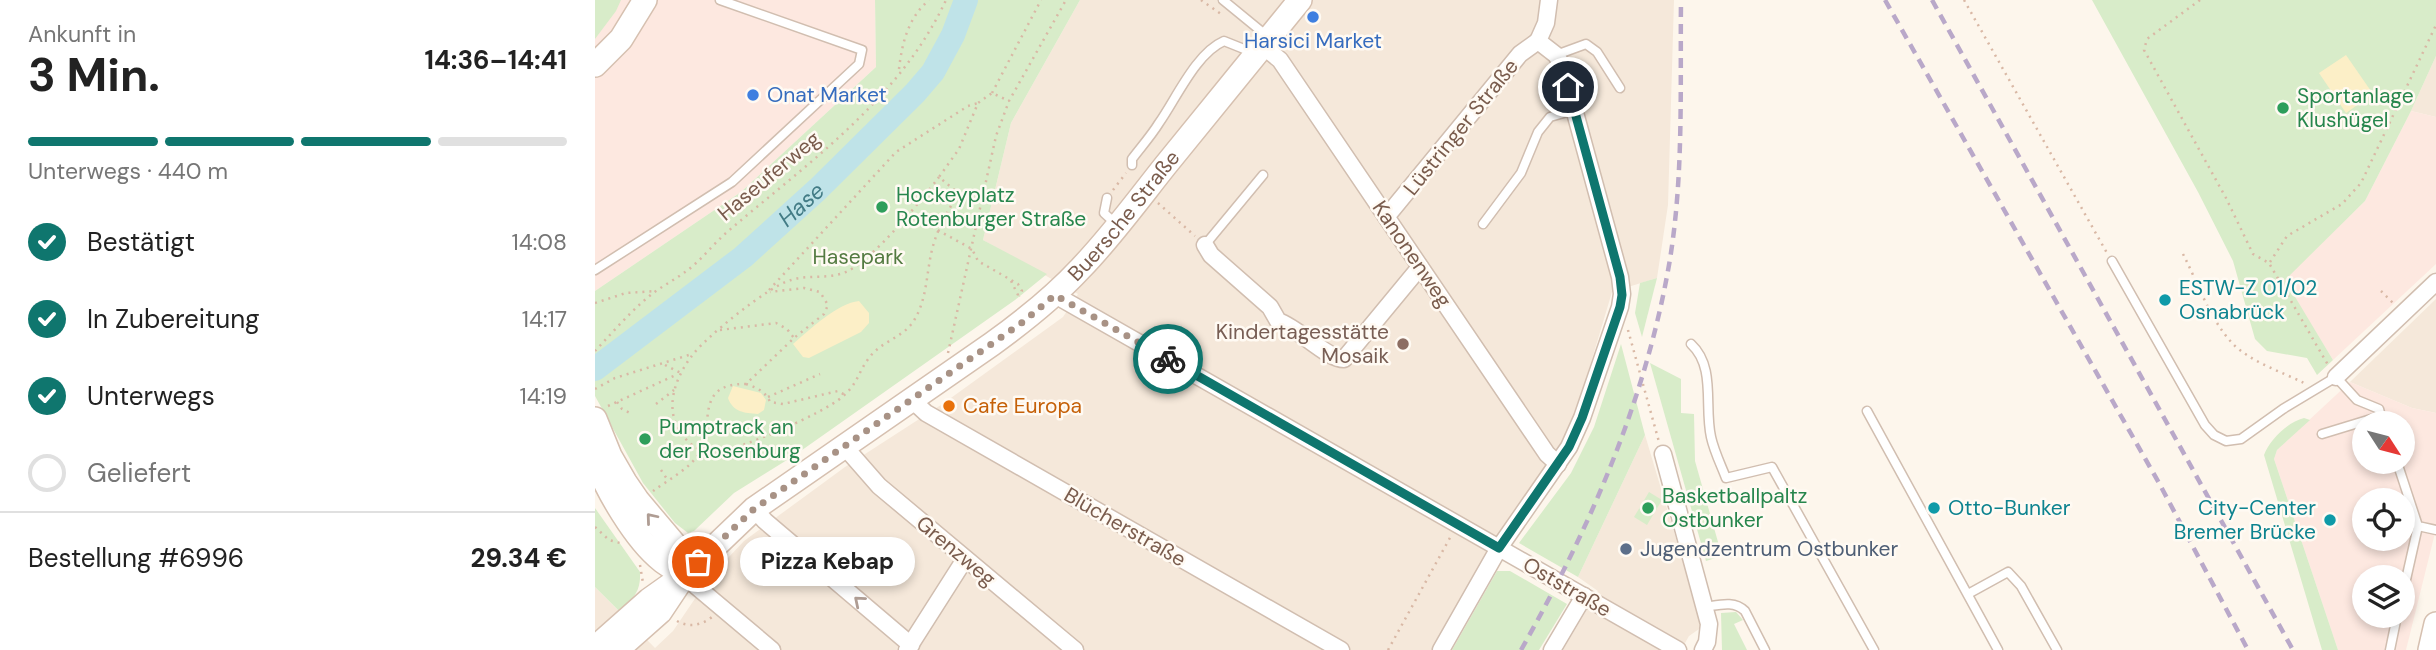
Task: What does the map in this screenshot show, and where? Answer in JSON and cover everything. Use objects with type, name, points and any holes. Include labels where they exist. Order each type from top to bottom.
[{"type":"main road","points":[[595,65],[621,39],[645,0]]},
{"type":"main road","name":"Buersche Straße","points":[[684,576],[754,509],[1023,322],[1055,295],[1117,225],[1300,0]]},
{"type":"main road","points":[[597,415],[610,456],[625,482],[677,546],[684,576],[660,612],[617,650]]},
{"type":"main road","points":[[595,459],[621,511],[660,559],[684,576]]},
{"type":"main road","points":[[595,648],[649,600],[684,576]]},
{"type":"main road","points":[[2430,650],[2436,624]]},
{"type":"street","points":[[1441,650],[1499,548],[1558,464],[1582,418],[1622,295],[1620,277],[1562,65],[1556,55],[1538,41],[1546,23],[1549,0]]},
{"type":"street","name":"Lüstringer Straße","points":[[1387,216],[1520,54],[1538,41]]},
{"type":"street","name":"Kanonenweg","points":[[1262,47],[1280,60],[1547,454],[1558,464]]},
{"type":"street","points":[[1205,245],[1211,255],[1269,307],[1278,321],[1292,326],[1335,359],[1344,359],[1420,267]]},
{"type":"street","points":[[2336,377],[2436,282]]},
{"type":"street","name":"Oststraße","points":[[1055,295],[1678,650]]},
{"type":"street","name":"Blücherstraße","points":[[912,400],[926,413],[1341,650]]},
{"type":"street","name":"Grenzweg","points":[[844,446],[879,486],[1075,650]]},
{"type":"street","points":[[1663,454],[1709,624],[1703,650]]},
{"type":"street","points":[[754,509],[909,648],[965,559]]},
{"type":"street","points":[[684,576],[772,650]]},
{"type":"street","points":[[1552,650],[1584,596]]},
{"type":"lane","points":[[595,270],[732,182],[859,64],[862,50],[720,0]]},
{"type":"lane","points":[[1223,0],[1262,47]]},
{"type":"lane","points":[[1132,165],[1132,159],[1159,123],[1178,91],[1213,46],[1224,41],[1244,49],[1262,47]]},
{"type":"lane","points":[[1556,55],[1586,44],[1597,52],[1620,88]]},
{"type":"lane","points":[[1483,224],[1521,173],[1538,132],[1550,117],[1574,110]]},
{"type":"lane","points":[[1205,245],[1263,175]]},
{"type":"lane","points":[[1107,198],[1104,213],[1117,225]]},
{"type":"lane","points":[[2112,261],[2205,425],[2214,435],[2226,440],[2241,439],[2283,409],[2336,377],[2349,394],[2379,411]]},
{"type":"lane","points":[[1691,344],[1705,363],[1711,436],[1726,478],[1772,467],[1874,650]]},
{"type":"lane","points":[[1867,411],[1998,650]]},
{"type":"lane","points":[[2322,434],[2352,427]]},
{"type":"lane","points":[[2401,474],[2418,526],[2409,565]]},
{"type":"lane","points":[[2418,526],[2436,530]]},
{"type":"lane","points":[[1968,594],[2008,572],[2021,586],[2057,650]]},
{"type":"lane","points":[[1705,607],[1733,604],[1741,607],[1765,650]]},
{"type":"lane","points":[[2390,650],[2395,628]]},
{"type":"path","name":"Haseuferweg","points":[[595,351],[656,291],[695,264],[731,229],[859,121],[884,93],[898,72],[902,46],[913,18],[929,0]]},
{"type":"path","points":[[898,72],[924,40],[946,0]]},
{"type":"path","points":[[595,389],[615,378],[664,365],[692,354],[767,292],[896,152],[992,93],[1041,0]]},
{"type":"path","points":[[947,353],[996,136],[1009,102],[1066,0]]},
{"type":"path","points":[[1963,0],[2112,261]]},
{"type":"path","points":[[2200,0],[2147,39],[2144,50],[2226,198],[2253,254],[2269,263],[2336,377]]},
{"type":"path","points":[[2269,263],[2287,236],[2342,204],[2361,183],[2436,25]]},
{"type":"path","points":[[992,93],[1009,102]]},
{"type":"path","points":[[767,292],[789,280],[837,276],[867,257],[939,177],[959,149],[978,103]]},
{"type":"path","points":[[1107,198],[1132,165]]},
{"type":"path","points":[[692,354],[674,390],[671,408],[674,424],[690,444],[701,451],[732,449],[819,412],[845,394],[859,378],[868,359],[879,347],[896,338],[912,323],[922,304],[938,230],[958,193],[939,177]]},
{"type":"path","points":[[1156,202],[1205,245]]},
{"type":"path","points":[[906,216],[972,249],[978,261],[1011,281],[1019,296]]},
{"type":"path","points":[[2183,254],[2220,327],[2234,345],[2317,389]]},
{"type":"path","points":[[746,384],[794,338],[824,314],[828,305],[820,292],[804,288],[767,292]]},
{"type":"path","points":[[595,303],[626,293],[656,291]]},
{"type":"path","points":[[2381,291],[2395,306]]},
{"type":"path","points":[[1620,307],[1663,454]]},
{"type":"path","points":[[720,330],[776,323],[787,329],[794,338]]},
{"type":"path","points":[[664,365],[681,373]]},
{"type":"path","points":[[597,415],[617,402],[681,373]]},
{"type":"path","points":[[768,397],[820,373]]},
{"type":"path","points":[[648,495],[694,460],[701,451],[706,414],[719,391],[733,384],[746,384],[757,388],[770,402],[783,404],[838,391],[845,394]]},
{"type":"path","points":[[656,404],[674,390]]},
{"type":"path","points":[[617,402],[622,409],[630,413]]},
{"type":"path","points":[[660,470],[668,480]]},
{"type":"path","points":[[1388,650],[1458,524]]},
{"type":"path","points":[[595,527],[609,540],[623,544]]},
{"type":"path","points":[[639,564],[643,572],[643,586]]},
{"type":"path","points":[[673,617],[683,624],[703,624],[712,617]]},
{"type":"shaded area","points":[[595,0],[875,0],[876,67],[741,192],[595,291]]},
{"type":"shaded area","points":[[1080,0],[1674,0],[1668,205],[1657,278],[1612,292],[1572,426],[1434,650],[595,650],[595,587],[655,648],[673,631],[709,578],[744,541],[845,467],[944,403],[1063,317],[1078,294],[983,240],[1011,123]]},
{"type":"shaded area","points":[[2436,56],[2436,117],[2411,111]]},
{"type":"shaded area","points":[[2411,111],[2436,117],[2436,264],[2333,360],[2284,280],[2365,201]]},
{"type":"shaded area","points":[[2436,299],[2436,413],[2412,408],[2350,382]]},
{"type":"shaded area","name":"City-Center Bremer Brücke","points":[[2350,382],[2412,408],[2436,413],[2436,529],[2415,614],[2415,565],[2352,565],[2352,628],[2411,628],[2406,650],[2338,650],[2274,459],[2277,450]]},
{"type":"shaded area","points":[[1645,435],[1701,622],[1699,629],[1689,636],[1681,650],[1563,650],[1598,591],[1578,577]]},
{"type":"green space","points":[[595,0],[621,0],[595,39]]},
{"type":"green space","name":"Hasepark","points":[[875,0],[1080,0],[1011,123],[983,240],[1047,274],[1015,300],[795,455],[734,493],[694,531],[688,533],[675,523],[643,483],[595,396],[595,291],[741,192],[876,67]]},
{"type":"green space","points":[[2092,0],[2436,0],[2436,56],[2365,201],[2285,280],[2333,360],[2317,375],[2307,358],[2267,351],[2255,339],[2233,261]]},
{"type":"green space","points":[[1657,278],[1642,337],[1635,313],[1640,283]]},
{"type":"green space","points":[[1621,344],[1645,435],[1578,577],[1519,543],[1571,473],[1594,427]]},
{"type":"green space","points":[[1650,363],[1681,379],[1681,413],[1694,414],[1695,461],[1722,556],[1706,561]]},
{"type":"green space","points":[[2304,418],[2310,420],[2277,450],[2274,459],[2338,650],[2322,650],[2264,455],[2280,432]]},
{"type":"green space","name":"Basketballpaltz Ostbunker","points":[[1649,492],[1662,500],[1647,525],[1634,517]]},
{"type":"green space","points":[[595,508],[640,572],[635,594],[619,611],[595,587]]},
{"type":"green space","points":[[1497,571],[1510,571],[1567,604],[1539,650],[1452,650]]},
{"type":"green space","points":[[1736,612],[1743,620],[1734,624],[1747,650],[1722,650],[1721,613]]},
{"type":"sand","points":[[2346,55],[2373,94],[2346,113],[2319,73]]},
{"type":"sand","points":[[859,301],[869,313],[869,323],[861,332],[809,358],[803,357],[793,344],[833,312]]},
{"type":"sand","points":[[733,386],[761,393],[766,400],[764,410],[758,414],[736,409],[728,398]]},
{"type":"waterway","name":"Hase","points":[[595,369],[743,257],[818,189],[915,93],[933,72],[953,35],[966,0]]},
{"type":"railway","points":[[1521,650],[1569,558],[1611,464],[1630,415],[1659,316],[1669,265],[1677,199],[1681,0]]},
{"type":"railway","points":[[1885,0],[2159,483],[2248,650]]},
{"type":"railway","points":[[1932,0],[2293,650]]},
{"type":"way so far","points":[[698,562],[754,509],[1023,322],[1055,295],[1168,359]]},
{"type":"place","name":"Harsici Market","points":[[1313,17]]},
{"type":"place","name":"Onat Market","points":[[753,95]]},
{"type":"place","name":"Sportanlage Klushügel","points":[[2283,108]]},
{"type":"place","name":"Hockeyplatz Rotenburger Straße","points":[[882,207]]},
{"type":"place","name":"ESTW-Z 01/02 Osnabrück","points":[[2165,300]]},
{"type":"place","name":"Kindertagesstätte Mosaik","points":[[1403,344]]},
{"type":"place","name":"Cafe Europa","points":[[949,406]]},
{"type":"place","name":"Pumptrack an der Rosenburg","points":[[645,439]]},
{"type":"place","name":"Basketballpaltz Ostbunker","points":[[1648,508]]},
{"type":"place","name":"Otto-Bunker","points":[[1934,508]]},
{"type":"place","name":"City-Center Bremer Brücke","points":[[2330,520]]},
{"type":"place","name":"Jugendzentrum Ostbunker","points":[[1626,549]]},
{"type":"place","name":"Pizza Kebap","points":[[698,562]]},
{"type":"route","points":[[1168,359],[1499,548],[1569,447],[1582,418],[1622,295],[1620,277],[1568,87]]}]
